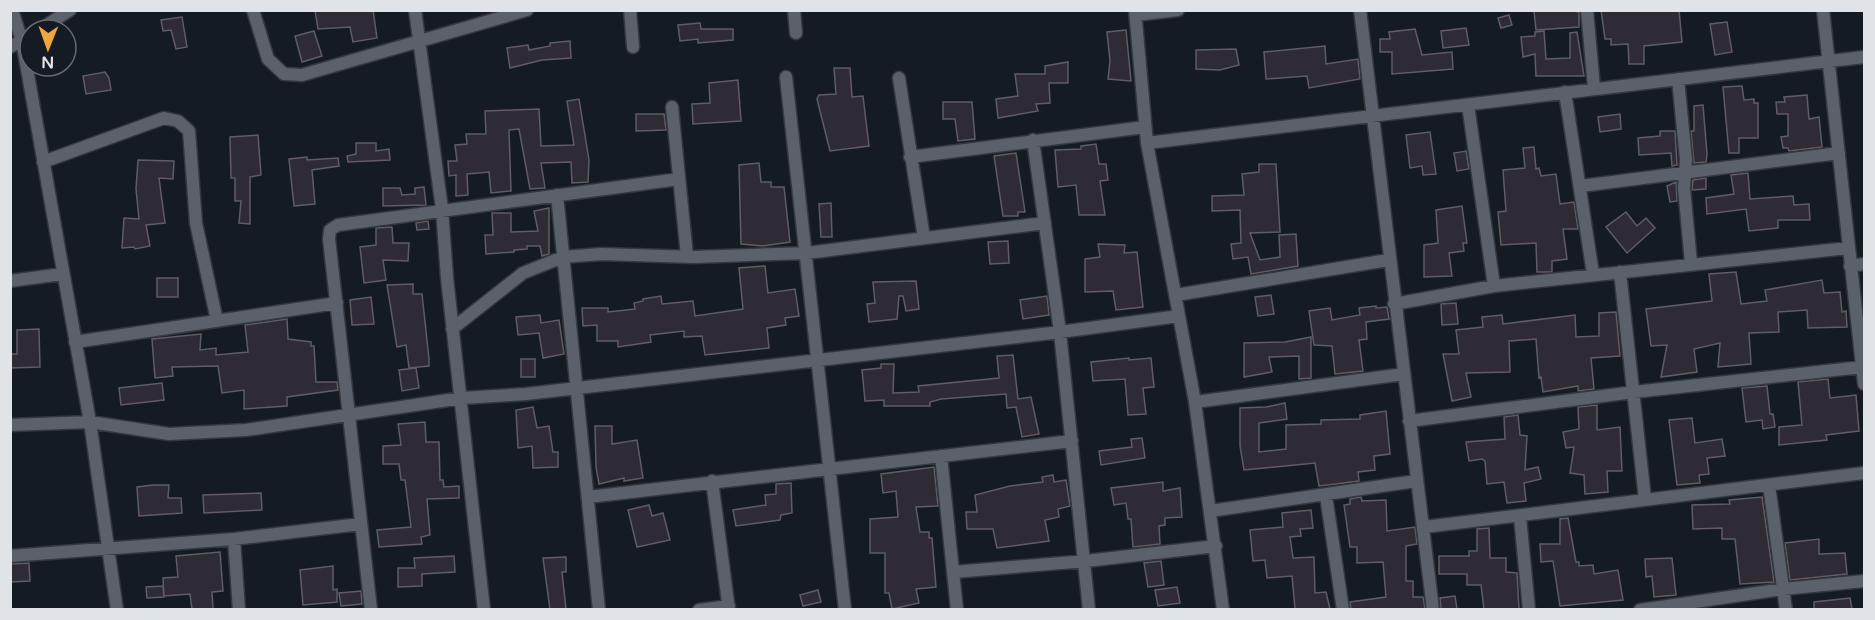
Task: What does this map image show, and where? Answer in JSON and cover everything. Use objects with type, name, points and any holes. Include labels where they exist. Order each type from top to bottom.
[{"type":"street","points":[[12,10],[18,31]]},
{"type":"street","points":[[253,10],[268,58],[284,74],[302,75],[527,10]]},
{"type":"street","points":[[415,10],[442,209],[452,329],[462,398],[484,609]]},
{"type":"street","points":[[630,10],[633,47]]},
{"type":"street","points":[[794,10],[796,33]]},
{"type":"street","points":[[1178,10],[1136,13],[1147,143],[1194,402],[1216,546],[1223,609]]},
{"type":"street","points":[[1360,10],[1388,260],[1433,609]]},
{"type":"street","points":[[1587,10],[1594,88]]},
{"type":"street","points":[[1822,10],[1850,266],[1862,332],[1864,384]]},
{"type":"street","points":[[1147,143],[1372,114],[1468,105],[1864,57]]},
{"type":"street","points":[[786,77],[845,609]]},
{"type":"street","points":[[28,78],[90,422],[110,547],[117,609]]},
{"type":"street","points":[[899,78],[924,238]]},
{"type":"street","points":[[1678,79],[1691,263]]},
{"type":"street","points":[[1565,92],[1593,274]]},
{"type":"street","points":[[1468,105],[1494,286]]},
{"type":"street","points":[[672,107],[687,256]]},
{"type":"street","points":[[43,162],[164,118],[178,121],[189,131],[196,223],[217,321]]},
{"type":"street","points":[[910,157],[1145,127]]},
{"type":"street","points":[[1033,140],[1060,333],[1086,561],[1089,609]]},
{"type":"street","points":[[1581,186],[1839,153]]},
{"type":"street","points":[[371,609],[360,524],[351,415],[328,239],[330,230],[338,225],[442,209],[679,179]]},
{"type":"street","points":[[557,195],[599,609]]},
{"type":"street","points":[[452,329],[523,273],[562,257],[602,254],[687,256],[807,253],[1045,223]]},
{"type":"street","points":[[1394,304],[1494,286],[1691,263],[1848,248]]},
{"type":"street","points":[[1176,295],[1388,260]]},
{"type":"street","points":[[1850,266],[1864,264]]},
{"type":"street","points":[[1620,272],[1646,499]]},
{"type":"street","points":[[10,281],[62,274]]},
{"type":"street","points":[[75,342],[337,303]]},
{"type":"street","points":[[10,425],[90,422],[169,434],[246,430],[462,398],[576,388],[816,361],[1060,333],[1179,316]]},
{"type":"street","points":[[1409,422],[1862,367]]},
{"type":"street","points":[[1194,402],[1404,374]]},
{"type":"street","points":[[588,497],[1072,441]]},
{"type":"street","points":[[941,456],[957,609]]},
{"type":"street","points":[[1424,527],[1864,473]]},
{"type":"street","points":[[1210,511],[1416,481]]},
{"type":"street","points":[[699,609],[729,608],[712,482]]},
{"type":"street","points":[[1769,485],[1786,609]]},
{"type":"street","points":[[1326,495],[1343,609]]},
{"type":"street","points":[[1520,517],[1529,609]]},
{"type":"street","points":[[10,556],[234,539],[360,524]]},
{"type":"street","points":[[234,539],[240,609]]},
{"type":"street","points":[[953,572],[1086,561],[1216,546]]},
{"type":"street","points":[[1640,609],[1661,608],[1783,589],[1864,581]]},
{"type":"building","points":[[315,10],[373,10],[377,38],[353,42],[350,27],[318,29]]},
{"type":"building","points":[[1601,10],[1679,10],[1682,42],[1644,46],[1644,64],[1629,64],[1628,44],[1611,45],[1611,39],[1605,39]]},
{"type":"building","points":[[1534,11],[1579,12],[1579,27],[1536,30]]},
{"type":"building","points":[[1509,15],[1512,25],[1501,28],[1498,18]]},
{"type":"building","points":[[182,17],[187,47],[176,49],[171,30],[163,31],[161,20]]},
{"type":"building","points":[[1727,22],[1732,52],[1715,55],[1710,24]]},
{"type":"building","points":[[700,23],[701,29],[733,29],[733,40],[698,43],[698,39],[680,41],[678,25]]},
{"type":"building","points":[[1466,28],[1469,45],[1443,48],[1441,31]]},
{"type":"building","points":[[1415,29],[1422,55],[1452,52],[1453,69],[1392,74],[1392,52],[1380,52],[1380,39],[1390,39],[1389,32]]},
{"type":"building","points":[[1126,30],[1131,81],[1108,79],[1110,61],[1107,32]]},
{"type":"building","points":[[314,31],[322,56],[302,62],[295,36]]},
{"type":"building","points":[[1544,31],[1546,59],[1570,58],[1570,33],[1577,32],[1584,76],[1536,76],[1535,54],[1523,57],[1521,37],[1535,36],[1535,32]]},
{"type":"building","points":[[570,41],[571,58],[542,60],[510,68],[507,48],[528,45],[529,50],[550,46],[550,43]]},
{"type":"building","points":[[1325,46],[1326,64],[1358,59],[1360,79],[1309,88],[1307,76],[1266,79],[1264,52]]},
{"type":"building","points":[[1236,49],[1239,65],[1220,70],[1196,69],[1196,50]]},
{"type":"building","points":[[1068,62],[1068,83],[1049,83],[1050,103],[1036,104],[1038,111],[998,118],[996,99],[1018,96],[1015,74],[1045,74],[1045,66]]},
{"type":"building","points":[[834,68],[850,68],[852,97],[863,96],[869,146],[830,151],[817,99],[819,95],[836,94]]},
{"type":"building","points":[[105,72],[109,78],[111,90],[86,94],[83,76]]},
{"type":"building","points":[[738,80],[741,121],[693,124],[692,104],[710,103],[709,83]]},
{"type":"building","points":[[1742,86],[1744,100],[1754,99],[1754,103],[1758,103],[1758,138],[1739,138],[1739,153],[1729,153],[1723,87]]},
{"type":"building","points":[[1807,95],[1809,119],[1819,117],[1822,147],[1789,151],[1788,148],[1783,148],[1781,137],[1788,136],[1788,114],[1777,114],[1776,102],[1785,102],[1784,97]]},
{"type":"building","points":[[579,99],[589,160],[588,182],[572,183],[571,162],[541,163],[545,188],[530,189],[519,129],[509,130],[511,191],[491,193],[489,172],[467,174],[468,195],[456,196],[456,175],[449,176],[448,161],[457,161],[455,145],[467,144],[466,134],[486,134],[485,111],[539,109],[541,146],[574,145],[567,101]]},
{"type":"building","points":[[943,102],[972,102],[975,139],[958,141],[955,119],[943,119]]},
{"type":"building","points":[[1703,105],[1706,162],[1694,163],[1691,131],[1694,131],[1694,106]]},
{"type":"building","points":[[636,114],[664,114],[666,130],[636,131]]},
{"type":"building","points":[[1620,114],[1621,129],[1600,132],[1598,117]]},
{"type":"building","points":[[1660,131],[1675,131],[1677,165],[1672,166],[1671,153],[1639,155],[1638,138],[1660,136]]},
{"type":"building","points":[[1430,132],[1436,174],[1423,175],[1422,166],[1410,168],[1406,135]]},
{"type":"building","points":[[258,135],[261,175],[250,177],[250,224],[239,223],[241,201],[235,201],[235,178],[231,178],[230,137]]},
{"type":"building","points":[[356,143],[376,143],[376,151],[389,149],[390,160],[348,162],[347,156],[356,154]]},
{"type":"building","points":[[1096,144],[1099,164],[1106,164],[1108,180],[1100,181],[1105,215],[1079,215],[1076,185],[1058,187],[1055,150],[1081,149],[1081,146]]},
{"type":"building","points":[[1534,147],[1536,169],[1539,168],[1541,176],[1556,174],[1560,204],[1574,202],[1578,229],[1563,229],[1567,259],[1552,261],[1552,272],[1537,272],[1536,243],[1501,245],[1498,212],[1506,211],[1503,170],[1525,168],[1523,148]]},
{"type":"building","points":[[1466,151],[1469,169],[1457,171],[1454,153]]},
{"type":"building","points":[[1016,153],[1025,212],[1018,212],[1018,216],[1003,216],[994,156]]},
{"type":"building","points":[[307,157],[307,160],[338,158],[339,166],[312,170],[315,204],[294,206],[289,159]]},
{"type":"building","points":[[138,160],[174,161],[173,179],[159,178],[165,223],[146,225],[150,246],[135,249],[134,247],[122,248],[124,218],[139,219],[136,189]]},
{"type":"building","points":[[759,163],[761,182],[771,182],[771,187],[784,187],[790,242],[763,246],[741,244],[739,165]]},
{"type":"building","points":[[1259,164],[1276,164],[1280,232],[1250,233],[1260,260],[1280,257],[1279,235],[1296,234],[1298,266],[1251,274],[1248,257],[1233,259],[1231,244],[1241,243],[1240,210],[1212,211],[1212,196],[1244,195],[1242,174],[1259,172]]},
{"type":"building","points":[[1748,173],[1750,199],[1793,196],[1794,205],[1809,204],[1810,220],[1778,220],[1778,228],[1749,231],[1746,209],[1707,214],[1706,198],[1734,194],[1731,175]]},
{"type":"building","points":[[1706,178],[1706,189],[1692,190],[1693,180]]},
{"type":"building","points":[[1676,182],[1677,201],[1670,202],[1667,186]]},
{"type":"building","points":[[424,187],[426,205],[383,206],[383,188],[400,188],[402,195],[415,194],[415,188]]},
{"type":"building","points":[[831,203],[832,237],[821,237],[819,204]]},
{"type":"building","points":[[1462,206],[1467,243],[1463,243],[1464,251],[1449,253],[1452,276],[1424,277],[1424,245],[1438,243],[1436,210]]},
{"type":"building","points":[[549,208],[549,254],[542,256],[540,246],[527,246],[527,249],[514,250],[514,252],[486,254],[485,235],[493,235],[492,213],[511,213],[511,232],[538,231],[534,211]]},
{"type":"building","points":[[1626,212],[1637,226],[1646,218],[1655,228],[1627,253],[1606,227]]},
{"type":"building","points":[[428,221],[429,229],[417,230],[416,223]]},
{"type":"building","points":[[392,227],[393,243],[409,243],[408,261],[383,260],[386,280],[364,283],[360,247],[376,245],[376,228]]},
{"type":"building","points":[[1008,241],[1009,263],[990,264],[988,242]]},
{"type":"building","points":[[1098,244],[1125,245],[1124,253],[1137,252],[1143,307],[1116,310],[1113,291],[1085,292],[1085,259],[1100,257]]},
{"type":"building","points":[[765,266],[768,293],[795,289],[799,316],[785,318],[786,325],[767,328],[769,348],[705,355],[702,336],[684,337],[684,331],[650,335],[651,342],[618,347],[618,341],[597,341],[597,325],[583,326],[582,308],[608,308],[608,312],[635,309],[634,303],[661,296],[662,304],[693,301],[695,316],[743,309],[739,268]]},
{"type":"building","points":[[1736,272],[1741,304],[1767,301],[1765,290],[1822,280],[1824,293],[1840,292],[1842,312],[1846,311],[1847,327],[1808,328],[1807,310],[1778,312],[1779,332],[1749,333],[1751,364],[1718,367],[1720,343],[1694,349],[1697,372],[1661,377],[1667,345],[1651,346],[1646,309],[1712,301],[1709,274]]},
{"type":"building","points":[[157,278],[178,278],[178,297],[157,297]]},
{"type":"building","points":[[916,281],[919,309],[906,311],[903,296],[899,296],[897,319],[869,322],[867,304],[875,303],[873,282]]},
{"type":"building","points":[[413,284],[413,294],[422,294],[429,366],[409,368],[406,345],[397,347],[387,285]]},
{"type":"building","points":[[1271,295],[1274,314],[1258,316],[1255,297]]},
{"type":"building","points":[[1047,296],[1049,315],[1023,319],[1020,300]]},
{"type":"building","points":[[371,297],[374,324],[352,325],[350,300]]},
{"type":"building","points":[[1456,303],[1458,324],[1442,325],[1441,304]]},
{"type":"building","points":[[1376,306],[1376,308],[1387,307],[1389,319],[1366,322],[1367,339],[1359,340],[1363,371],[1335,374],[1332,346],[1314,345],[1309,311],[1330,308],[1332,320],[1360,315],[1359,308]]},
{"type":"building","points":[[1616,312],[1620,356],[1591,358],[1594,389],[1578,391],[1578,386],[1543,392],[1541,377],[1539,378],[1536,339],[1509,341],[1510,372],[1466,373],[1471,397],[1452,401],[1443,354],[1459,354],[1456,330],[1483,327],[1482,317],[1502,315],[1503,324],[1575,315],[1576,337],[1599,336],[1599,313]]},
{"type":"building","points":[[540,315],[541,323],[559,320],[564,354],[543,358],[539,333],[518,335],[516,317]]},
{"type":"building","points":[[287,319],[288,339],[311,342],[311,346],[314,346],[316,382],[337,382],[338,390],[287,397],[287,406],[244,409],[244,390],[222,393],[218,366],[172,367],[173,376],[155,378],[152,339],[201,334],[200,350],[216,348],[216,355],[248,352],[245,325]]},
{"type":"building","points":[[39,329],[40,367],[10,368],[10,354],[17,354],[17,330]]},
{"type":"building","points":[[1311,337],[1311,378],[1299,379],[1299,356],[1269,357],[1272,372],[1244,377],[1244,343],[1285,342]]},
{"type":"building","points":[[1013,355],[1018,399],[1031,397],[1039,434],[1022,437],[1016,407],[1007,408],[1006,394],[941,399],[930,402],[930,406],[884,406],[884,400],[865,401],[862,370],[881,368],[881,364],[894,364],[893,393],[919,392],[918,386],[999,378],[997,356]]},
{"type":"building","points":[[1129,358],[1129,360],[1151,358],[1154,387],[1143,388],[1146,414],[1128,415],[1125,379],[1093,381],[1091,362]]},
{"type":"building","points":[[521,359],[535,359],[535,377],[521,377]]},
{"type":"building","points":[[416,368],[419,388],[402,391],[399,370]]},
{"type":"building","points":[[1828,379],[1830,398],[1856,395],[1859,431],[1826,435],[1827,440],[1779,445],[1779,427],[1802,425],[1798,382]]},
{"type":"building","points":[[162,383],[164,400],[121,405],[119,388]]},
{"type":"building","points":[[1767,386],[1770,414],[1773,414],[1775,427],[1763,429],[1762,420],[1746,422],[1742,388]]},
{"type":"building","points":[[1285,403],[1287,419],[1259,423],[1259,452],[1286,449],[1286,425],[1321,424],[1321,420],[1360,419],[1360,415],[1386,411],[1390,454],[1374,456],[1375,470],[1358,472],[1359,481],[1319,486],[1315,463],[1244,470],[1240,446],[1240,408],[1266,407]]},
{"type":"building","points":[[1597,405],[1597,430],[1620,427],[1622,471],[1607,471],[1608,492],[1585,494],[1584,475],[1570,473],[1574,447],[1566,448],[1563,432],[1579,429],[1578,407]]},
{"type":"building","points":[[533,407],[537,428],[549,426],[553,452],[558,452],[558,467],[533,468],[532,446],[518,448],[516,410]]},
{"type":"building","points":[[1518,415],[1520,435],[1527,436],[1525,470],[1538,467],[1541,479],[1524,483],[1526,501],[1507,503],[1504,482],[1487,484],[1485,461],[1482,459],[1469,461],[1466,442],[1505,439],[1504,417]]},
{"type":"building","points":[[1692,418],[1695,443],[1722,439],[1725,456],[1707,458],[1709,474],[1699,475],[1700,483],[1677,485],[1669,420]]},
{"type":"building","points":[[425,422],[426,442],[439,442],[440,480],[443,480],[444,487],[459,486],[459,498],[427,499],[430,535],[421,537],[422,544],[379,547],[377,530],[411,527],[405,480],[401,480],[399,464],[383,464],[383,446],[401,445],[398,424]]},
{"type":"building","points":[[595,426],[612,426],[612,444],[637,440],[643,478],[624,481],[624,478],[599,484],[596,467]]},
{"type":"building","points":[[1142,438],[1145,458],[1101,465],[1099,451],[1132,447],[1131,439]]},
{"type":"building","points":[[934,467],[938,506],[916,507],[920,532],[929,532],[929,538],[932,538],[936,587],[916,589],[919,603],[892,609],[889,593],[885,593],[885,553],[870,553],[870,519],[898,517],[896,491],[883,493],[881,474]]},
{"type":"building","points":[[1053,475],[1054,482],[1066,480],[1070,506],[1058,509],[1059,517],[1045,520],[1049,541],[997,548],[993,529],[967,529],[966,512],[977,512],[975,495],[1010,486],[1043,482],[1042,477]]},
{"type":"building","points":[[1163,482],[1163,491],[1180,488],[1182,517],[1165,518],[1165,525],[1159,526],[1160,544],[1133,547],[1131,519],[1128,519],[1126,503],[1114,505],[1111,488]]},
{"type":"building","points":[[791,483],[792,513],[781,515],[780,520],[736,526],[733,510],[766,505],[765,495],[776,494],[776,484]]},
{"type":"building","points":[[169,485],[168,498],[181,498],[182,513],[139,516],[137,487]]},
{"type":"building","points":[[261,493],[262,510],[204,513],[203,495]]},
{"type":"building","points":[[1361,497],[1362,501],[1386,500],[1387,531],[1415,527],[1417,544],[1406,546],[1406,581],[1413,581],[1413,597],[1423,597],[1425,609],[1351,609],[1350,602],[1386,597],[1383,562],[1357,563],[1357,547],[1350,547],[1344,505],[1350,504],[1350,499]]},
{"type":"building","points":[[1762,497],[1774,582],[1740,584],[1735,539],[1722,539],[1722,528],[1693,529],[1692,505],[1730,504],[1729,500]]},
{"type":"building","points":[[649,505],[652,516],[663,513],[670,540],[637,547],[628,510]]},
{"type":"building","points":[[1311,510],[1313,528],[1300,529],[1301,536],[1290,537],[1293,558],[1314,557],[1315,593],[1326,592],[1330,609],[1295,609],[1292,576],[1267,578],[1265,560],[1253,561],[1250,530],[1283,527],[1282,513]]},
{"type":"building","points":[[1568,518],[1576,562],[1579,562],[1579,566],[1593,565],[1594,574],[1618,570],[1623,600],[1560,606],[1553,561],[1541,562],[1540,544],[1560,544],[1560,519]]},
{"type":"building","points":[[1489,528],[1490,558],[1506,558],[1506,572],[1517,573],[1519,609],[1484,609],[1481,585],[1467,585],[1467,574],[1439,574],[1439,556],[1469,556],[1469,551],[1477,551],[1477,529]]},
{"type":"building","points":[[1819,539],[1819,554],[1845,553],[1847,574],[1790,580],[1785,543]]},
{"type":"building","points":[[220,552],[223,591],[212,592],[213,609],[192,609],[190,594],[164,596],[163,578],[178,577],[176,556]]},
{"type":"building","points":[[454,556],[455,572],[422,574],[422,586],[398,587],[398,568],[415,568],[414,558]]},
{"type":"building","points":[[566,557],[566,572],[562,572],[566,609],[550,609],[543,558]]},
{"type":"building","points":[[1672,558],[1676,595],[1654,597],[1652,576],[1646,577],[1645,559]]},
{"type":"building","points":[[1161,561],[1164,585],[1148,587],[1144,563]]},
{"type":"building","points":[[29,563],[30,581],[10,582],[10,564]]},
{"type":"building","points":[[333,566],[333,590],[337,589],[337,602],[303,605],[300,570]]},
{"type":"building","points":[[163,586],[164,597],[147,598],[146,587]]},
{"type":"building","points":[[1177,587],[1180,603],[1158,606],[1155,590]]},
{"type":"building","points":[[818,590],[821,602],[803,606],[800,595]]},
{"type":"building","points":[[361,591],[362,604],[341,606],[339,593]]},
{"type":"building","points":[[1455,596],[1457,609],[1441,609],[1440,598]]},
{"type":"building","points":[[1850,598],[1852,609],[1814,609],[1814,602]]}]
